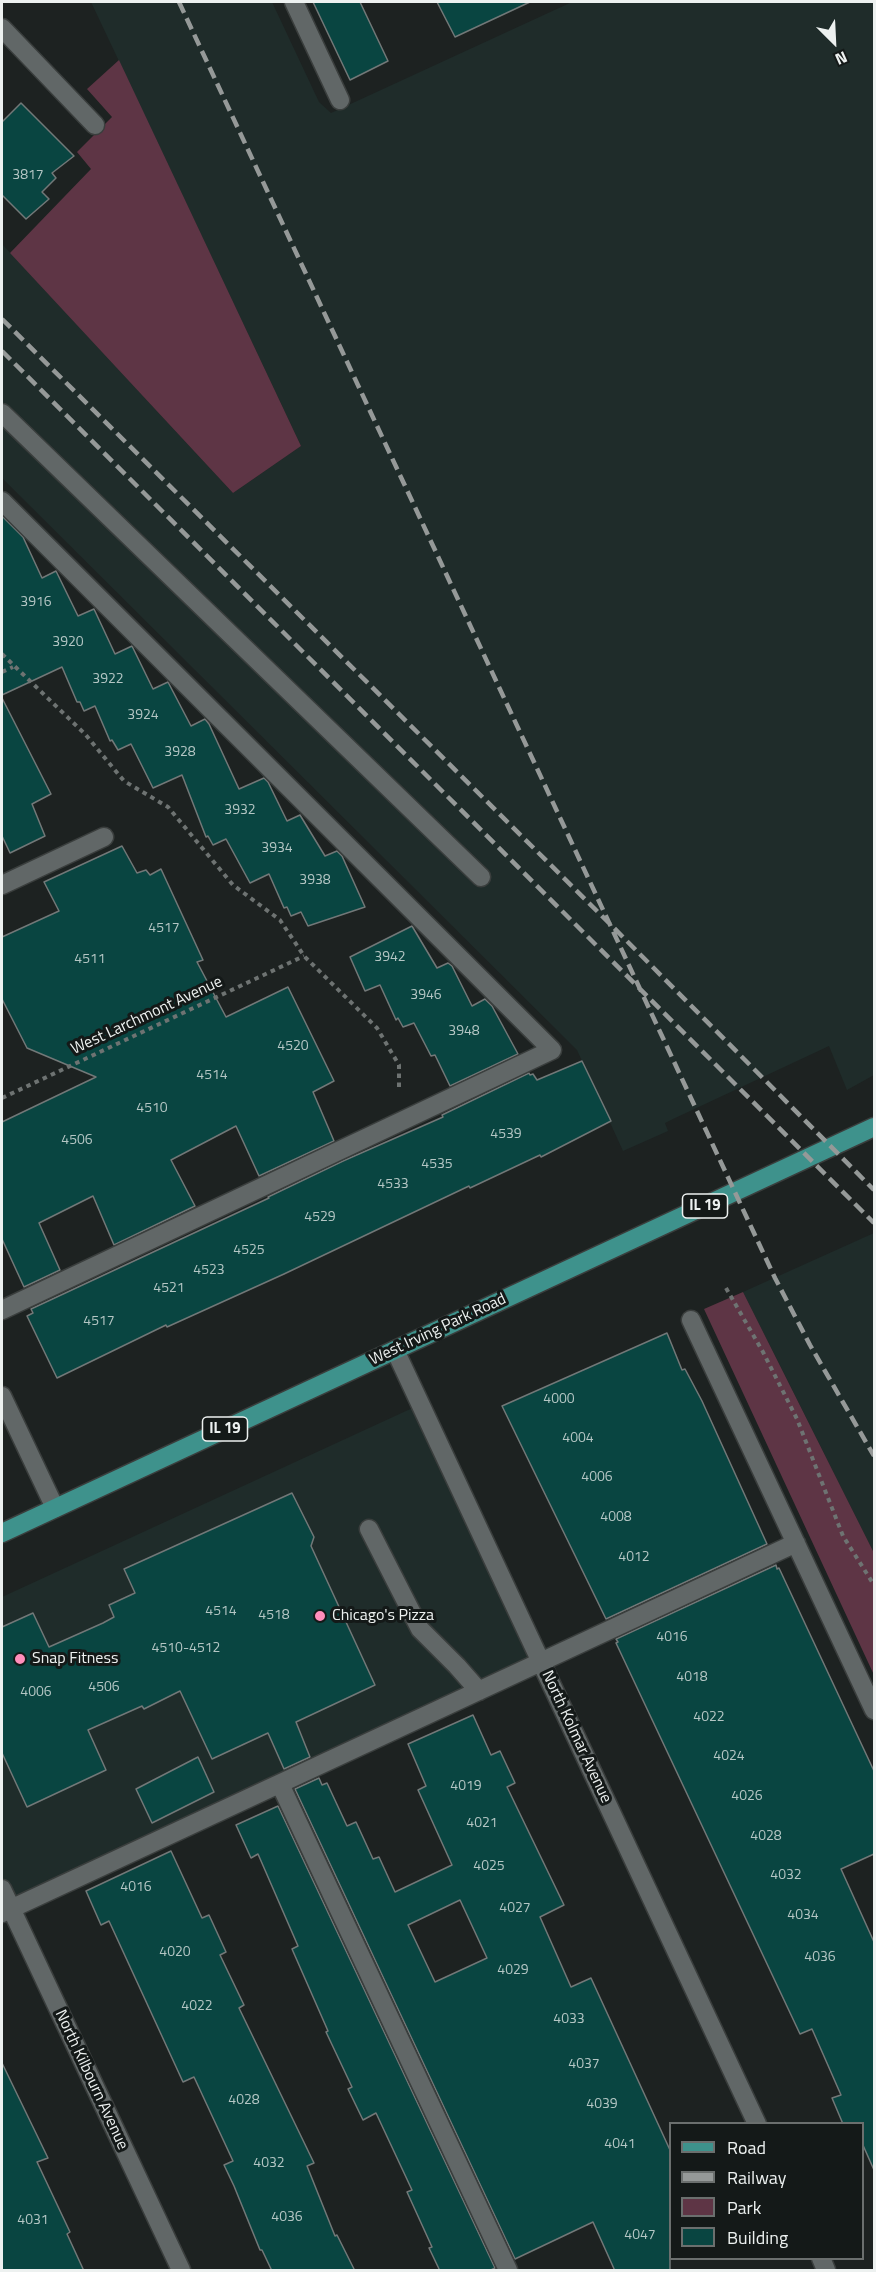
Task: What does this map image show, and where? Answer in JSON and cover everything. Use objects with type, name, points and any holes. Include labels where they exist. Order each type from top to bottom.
[{"type":"main road","name":"West Irving Park Road","points":[[2,1533],[874,1127]]},
{"type":"street","points":[[294,2],[340,100]]},
{"type":"street","points":[[2,28],[95,125]]},
{"type":"street","points":[[2,413],[481,877]]},
{"type":"street","points":[[2,501],[552,1050],[2,1310]]},
{"type":"street","points":[[2,885],[104,837]]},
{"type":"street","points":[[692,1320],[874,1710]]},
{"type":"street","name":"North Kolmar Avenue","points":[[395,1350],[756,2122]]},
{"type":"street","points":[[2,1396],[55,1508]]},
{"type":"street","points":[[369,1529],[420,1629],[479,1691]]},
{"type":"street","points":[[6,1911],[796,1543]]},
{"type":"street","points":[[280,1784],[508,2271]]},
{"type":"street","name":"North Kilbourn Avenue","points":[[2,1889],[6,1911],[181,2271]]},
{"type":"path","points":[[2,654],[85,734],[124,781],[168,807],[234,885],[280,920],[304,956],[377,1028],[399,1065],[400,1122]]},
{"type":"path","points":[[2,672],[13,667]]},
{"type":"path","name":"West Larchmont Avenue","points":[[2,1098],[304,956]]},
{"type":"path","points":[[726,1288],[763,1352],[797,1419],[843,1536],[874,1585]]},
{"type":"shaded area","points":[[91,2],[272,2],[319,102],[331,113],[572,2],[874,2],[874,1075],[847,1090],[829,1046],[665,1123],[668,1131],[623,1151],[577,1050],[2,478],[2,244],[233,493],[301,446]]},
{"type":"shaded area","points":[[874,1233],[874,1553],[743,1292]]},
{"type":"shaded area","points":[[419,1405],[534,1661],[2,1909],[2,1597]]},
{"type":"green space","points":[[119,60],[301,446],[233,493],[10,253],[91,169],[77,152],[112,117],[87,89]]},
{"type":"green space","points":[[743,1292],[874,1553],[874,1675],[704,1309]]},
{"type":"building","points":[[313,2],[360,2],[388,61],[350,80]]},
{"type":"building","points":[[437,2],[530,2],[455,37]]},
{"type":"building","points":[[21,103],[74,156],[52,173],[56,178],[42,192],[49,199],[26,219],[2,195],[2,122]]},
{"type":"building","points":[[2,516],[23,537],[42,578],[56,571],[78,616],[94,609],[115,654],[132,646],[153,689],[168,682],[191,726],[205,719],[239,789],[264,778],[287,821],[300,815],[325,856],[337,851],[342,856],[365,907],[308,926],[301,912],[291,916],[287,907],[284,908],[269,874],[250,883],[226,839],[213,845],[208,836],[206,837],[182,775],[153,788],[131,744],[118,750],[112,740],[110,741],[95,706],[84,711],[80,702],[77,702],[62,667],[2,695]]},
{"type":"building","points":[[2,698],[51,794],[32,804],[45,836],[10,853],[2,836]]},
{"type":"building","points":[[122,846],[137,873],[146,870],[150,875],[161,869],[203,960],[197,962],[226,1017],[288,987],[334,1081],[313,1092],[334,1141],[259,1176],[236,1126],[171,1160],[195,1206],[114,1245],[93,1196],[39,1223],[60,1270],[24,1287],[2,1239],[2,1122],[96,1077],[27,1048],[2,999],[2,937],[59,911],[44,882]]},
{"type":"building","points":[[412,926],[437,968],[448,963],[452,966],[472,1006],[485,999],[492,1006],[518,1054],[450,1086],[435,1055],[431,1056],[414,1023],[403,1027],[398,1018],[396,1020],[380,985],[365,991],[350,957]]},
{"type":"building","points":[[582,1061],[611,1121],[541,1157],[540,1155],[470,1188],[469,1186],[284,1274],[167,1327],[166,1325],[57,1378],[27,1316],[33,1313],[31,1309],[343,1161],[443,1117],[442,1115],[529,1073],[533,1074],[537,1080]]},
{"type":"building","points":[[667,1333],[682,1370],[685,1369],[702,1401],[767,1544],[606,1619],[502,1406]]},
{"type":"building","points":[[292,1493],[314,1537],[311,1546],[375,1685],[296,1722],[310,1757],[284,1769],[268,1733],[212,1759],[180,1691],[144,1709],[142,1706],[88,1730],[106,1770],[27,1807],[2,1753],[2,1627],[33,1613],[49,1647],[103,1623],[114,1617],[109,1605],[135,1593],[124,1569]]},
{"type":"building","points":[[776,1565],[777,1569],[779,1568],[874,1771],[874,1854],[841,1869],[874,1942],[874,2170],[864,2148],[864,2122],[842,2122],[832,2098],[841,2095],[812,2029],[800,2034],[616,1639]]},
{"type":"building","points":[[473,1715],[491,1755],[500,1751],[515,1783],[507,1787],[564,1905],[540,1917],[571,1987],[591,1978],[669,2148],[670,2271],[615,2271],[593,2222],[515,2259],[295,1789],[319,1778],[322,1785],[327,1783],[347,1826],[356,1822],[373,1859],[379,1857],[395,1892],[452,1865],[418,1790],[426,1786],[408,1744]],"holes":[[[460,1900],[487,1958],[435,1982],[408,1925]]]},
{"type":"building","points":[[198,1757],[214,1792],[152,1823],[136,1789]]},
{"type":"building","points":[[278,1806],[495,2268],[489,2271],[440,2271],[429,2248],[432,2247],[407,2192],[412,2190],[376,2113],[363,2120],[348,2089],[352,2087],[326,2032],[328,2031],[292,1949],[298,1946],[258,1854],[251,1858],[236,1825]]},
{"type":"building","points":[[171,1851],[202,1918],[209,1915],[226,1952],[220,1955],[244,2005],[239,2008],[314,2163],[307,2166],[335,2236],[337,2235],[355,2271],[272,2271],[260,2250],[224,2165],[233,2161],[194,2077],[183,2082],[109,1921],[101,1925],[86,1891]]},
{"type":"building","points":[[2,2063],[48,2158],[37,2162],[70,2232],[67,2234],[84,2271],[2,2271]]},
{"type":"railway","points":[[179,2],[775,1278],[810,1345],[874,1456]]},
{"type":"railway","points":[[2,319],[874,1190]]},
{"type":"railway","points":[[2,351],[874,1223]]},
{"type":"place","name":"Chicago's Pizza","points":[[320,1616]]},
{"type":"place","name":"Snap Fitness","points":[[20,1659]]}]
